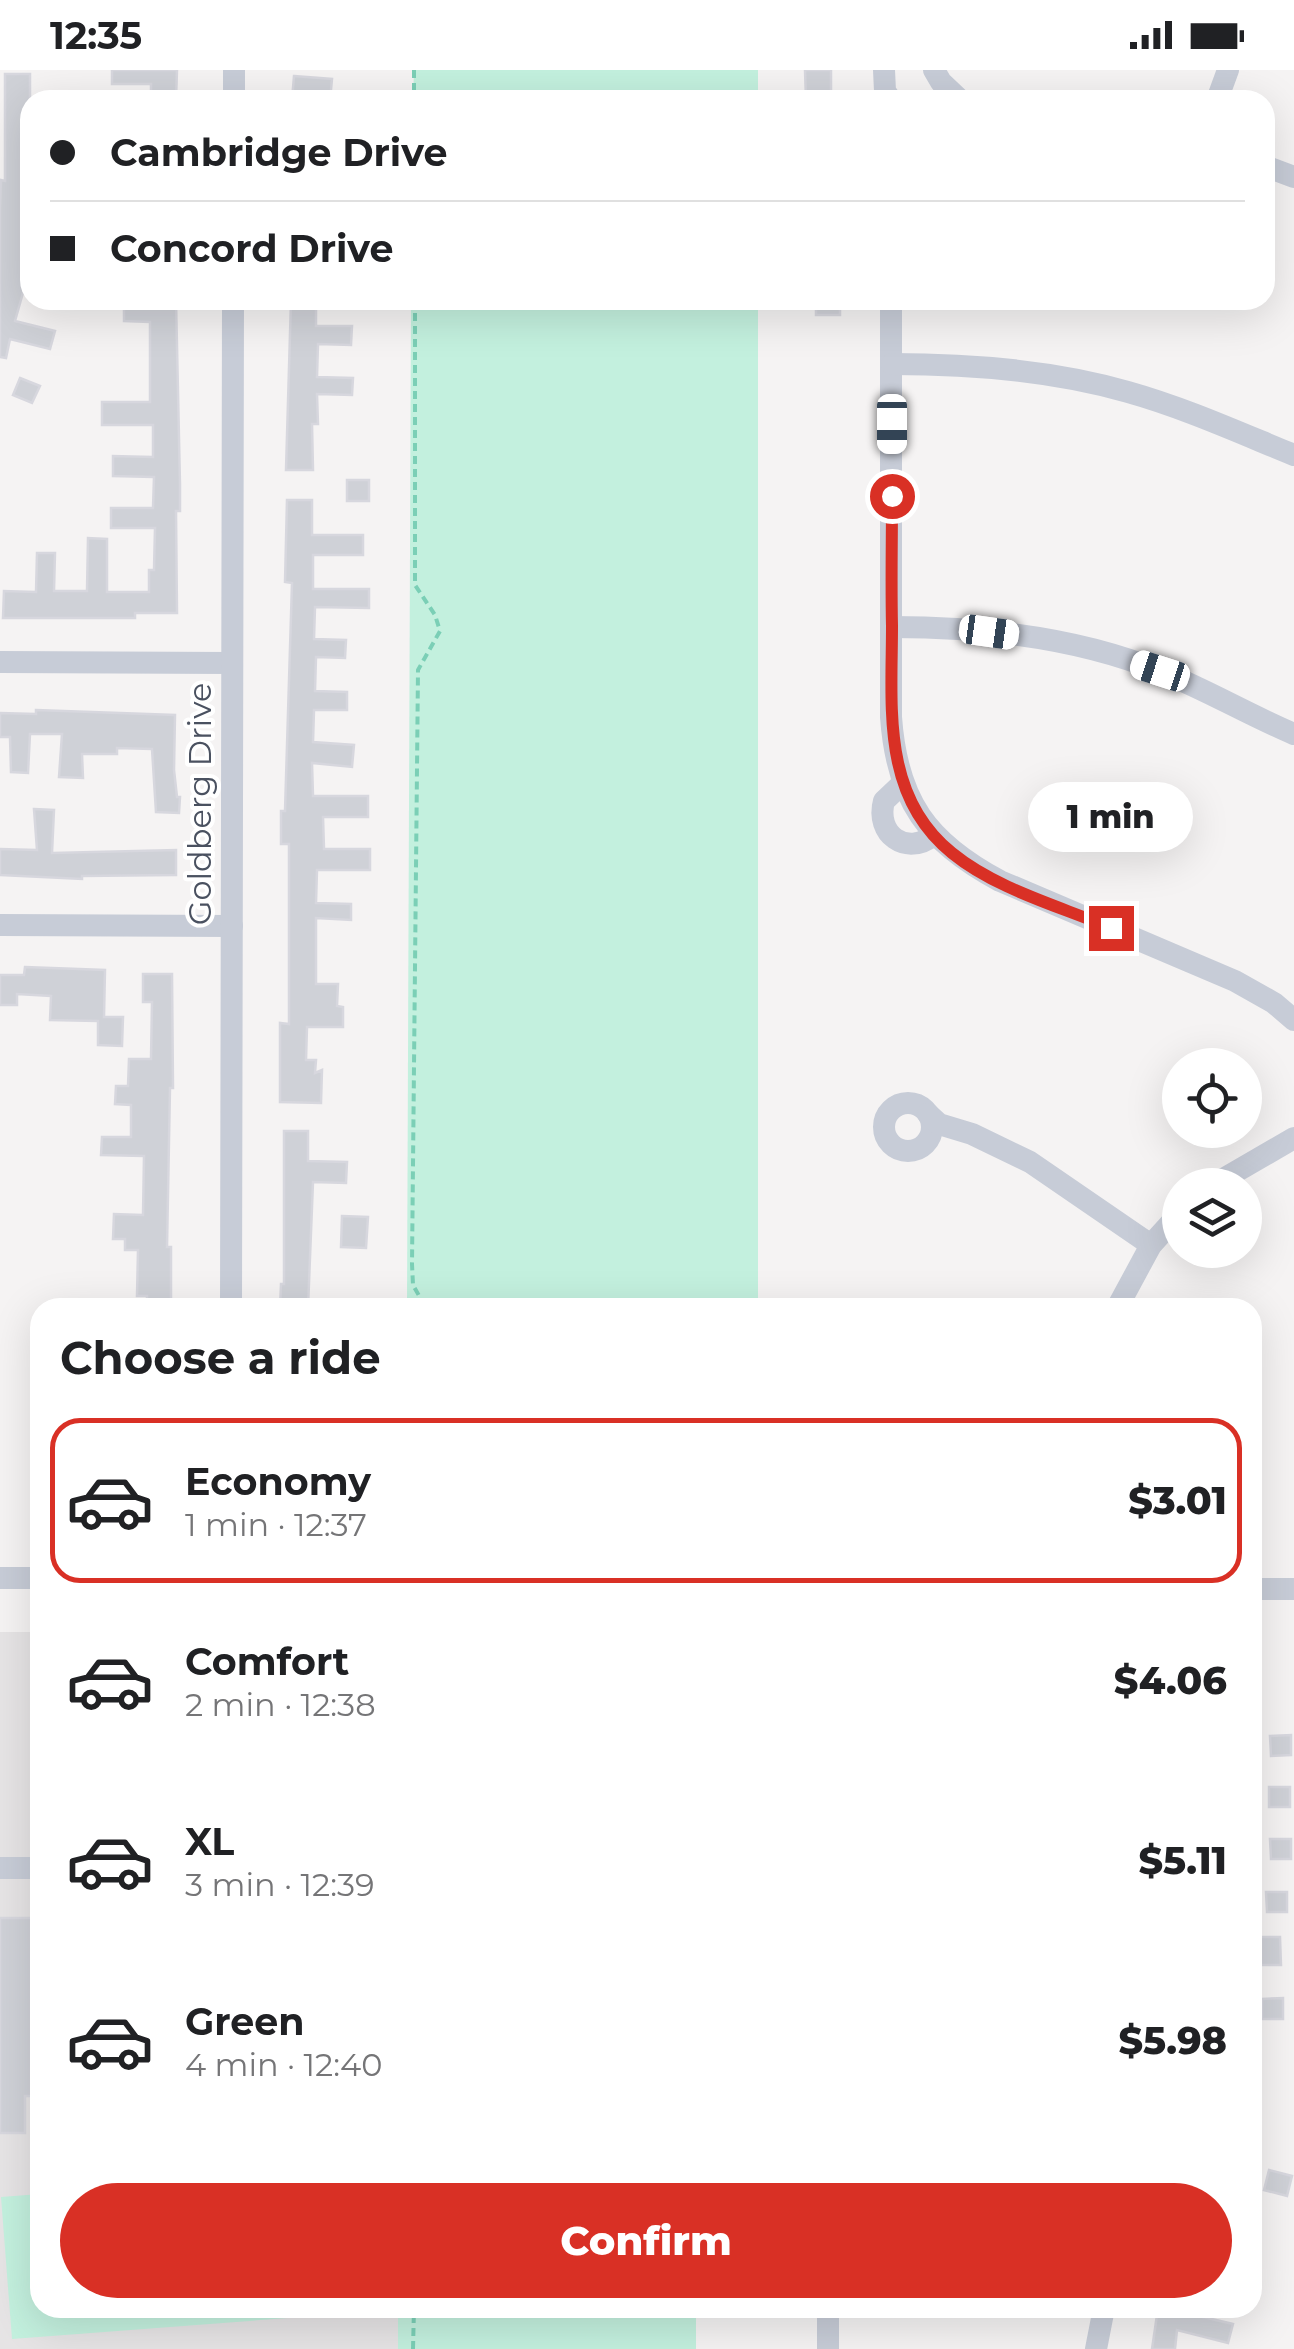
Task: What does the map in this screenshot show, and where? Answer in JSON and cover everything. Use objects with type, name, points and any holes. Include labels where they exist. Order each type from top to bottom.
[{"type":"street","points":[[934,70],[949,90]]},
{"type":"street","name":"Goldberg Drive","points":[[231,1298],[233,310]]},
{"type":"street","points":[[891,310],[892,742],[903,783],[934,835],[972,866],[1236,981],[1294,1020]]},
{"type":"street","points":[[892,364],[1002,368],[1084,381],[1130,392],[1201,417],[1294,455]]},
{"type":"street","points":[[892,626],[1052,640],[1110,654],[1160,671],[1294,734]]},
{"type":"street","points":[[0,662],[231,664]]},
{"type":"street","points":[[903,783],[884,800],[882,822],[887,831],[894,838],[915,844],[934,835]]},
{"type":"street","points":[[0,925],[232,926]]},
{"type":"street","points":[[952,1130],[911,1150],[895,1147],[884,1127],[889,1112],[901,1104],[916,1104],[952,1130],[972,1134],[1030,1162],[1151,1245]]},
{"type":"street","points":[[925,1144],[932,1129],[928,1114]]},
{"type":"street","points":[[1242,1168],[1294,1138]]},
{"type":"street","points":[[1123,1298],[1151,1245],[1162,1232]]},
{"type":"street","points":[[0,1578],[30,1578]]},
{"type":"street","points":[[1262,1589],[1294,1589]]},
{"type":"street","points":[[0,1868],[30,1868]]},
{"type":"street","points":[[828,2318],[828,2349]]},
{"type":"street","points":[[1096,2349],[1102,2318]]},
{"type":"path","points":[[415,310],[415,586],[435,615],[440,631],[418,670],[412,1264],[413,1286],[420,1298]]},
{"type":"path","points":[[413,2349],[414,2318]]},
{"type":"shaded area","points":[[0,1632],[30,1632],[30,2318],[398,2318],[398,2349],[0,2349]]},
{"type":"green space","points":[[414,70],[758,70],[758,90],[413,90]]},
{"type":"green space","points":[[411,310],[758,310],[758,1298],[407,1298]]},
{"type":"green space","points":[[30,2195],[30,2318],[288,2318],[12,2339],[1,2197]]},
{"type":"green space","points":[[398,2318],[696,2318],[696,2349],[398,2349]]},
{"type":"building","points":[[112,70],[177,70],[176,90],[151,90],[151,84],[112,84]]},
{"type":"building","points":[[805,70],[831,70],[831,90],[806,90]]},
{"type":"building","points":[[5,74],[30,74],[30,90],[20,90],[20,303],[15,321],[55,331],[50,349],[10,339],[6,358],[0,357],[0,209],[1,180],[5,181]]},
{"type":"building","points":[[294,76],[332,79],[331,90],[293,90]]},
{"type":"building","points":[[124,310],[176,310],[180,484],[180,511],[176,511],[177,613],[135,613],[135,618],[3,618],[4,591],[36,592],[37,553],[55,553],[54,591],[87,591],[88,538],[107,539],[107,592],[149,592],[155,528],[111,528],[111,508],[153,508],[154,477],[113,476],[113,456],[153,457],[153,425],[102,425],[102,402],[150,402],[150,322],[124,321]]},
{"type":"building","points":[[291,310],[316,310],[316,326],[352,326],[351,345],[318,344],[317,377],[353,378],[352,395],[317,394],[318,424],[312,424],[313,470],[286,470]]},
{"type":"building","points":[[816,310],[840,310],[840,315],[816,315]]},
{"type":"building","points":[[20,378],[40,386],[32,403],[13,395]]},
{"type":"building","points":[[347,480],[369,480],[369,501],[347,501]]},
{"type":"building","points":[[287,500],[312,500],[312,535],[363,535],[363,555],[313,555],[313,589],[369,589],[369,608],[315,607],[314,639],[346,640],[345,658],[316,657],[315,691],[347,692],[347,710],[314,710],[313,742],[354,745],[352,767],[312,763],[313,796],[368,796],[368,817],[323,817],[324,849],[370,849],[370,870],[317,870],[316,903],[351,904],[351,920],[316,918],[316,984],[338,984],[337,1006],[343,1007],[343,1027],[307,1027],[306,1060],[316,1060],[315,1073],[322,1070],[321,1103],[280,1102],[280,1023],[289,1024],[289,844],[281,844],[292,583],[285,582]]},
{"type":"building","points":[[36,710],[175,715],[174,770],[179,813],[156,812],[152,749],[117,748],[117,754],[82,754],[83,778],[59,777],[62,734],[30,734],[28,773],[11,772],[10,737],[0,737],[0,713],[36,714]]},
{"type":"building","points":[[34,809],[54,810],[52,853],[176,850],[176,875],[82,879],[0,875],[0,849],[37,850]]},
{"type":"building","points":[[25,967],[105,970],[104,1017],[123,1017],[122,1046],[98,1045],[98,1021],[50,1020],[51,996],[17,994],[17,1005],[0,1005],[0,975],[24,975]]},
{"type":"building","points":[[143,974],[172,974],[173,1088],[167,1247],[171,1247],[171,1298],[137,1296],[138,1250],[125,1250],[125,1239],[113,1239],[114,1214],[143,1215],[144,1156],[101,1155],[102,1137],[131,1137],[131,1105],[115,1104],[116,1086],[128,1086],[129,1059],[151,1059],[152,1002],[143,1002]]},
{"type":"building","points":[[284,1131],[308,1131],[308,1161],[347,1162],[346,1183],[313,1182],[308,1298],[280,1298],[284,1284]]},
{"type":"building","points":[[342,1216],[368,1217],[366,1248],[341,1247]]},
{"type":"building","points":[[1291,1735],[1291,1755],[1271,1756],[1270,1736]]},
{"type":"building","points":[[1269,1787],[1290,1787],[1290,1807],[1269,1807]]},
{"type":"building","points":[[1270,1839],[1291,1839],[1291,1859],[1271,1859]]},
{"type":"building","points":[[1266,1892],[1287,1892],[1287,1912],[1267,1912]]},
{"type":"building","points":[[0,1918],[30,1918],[30,2096],[25,2096],[25,2133],[0,2133]]},
{"type":"building","points":[[1262,1937],[1280,1937],[1281,1965],[1262,1965]]},
{"type":"building","points":[[1283,1998],[1283,2019],[1262,2019],[1262,1999]]},
{"type":"building","points":[[1269,2170],[1292,2176],[1287,2196],[1264,2190]]},
{"type":"building","points":[[1157,2318],[1208,2318],[1233,2324],[1228,2343],[1177,2330],[1175,2349],[1152,2349]]},
{"type":"route","points":[[892,496],[892,742],[896,764],[912,802],[934,835],[972,866],[1111,928]]}]
